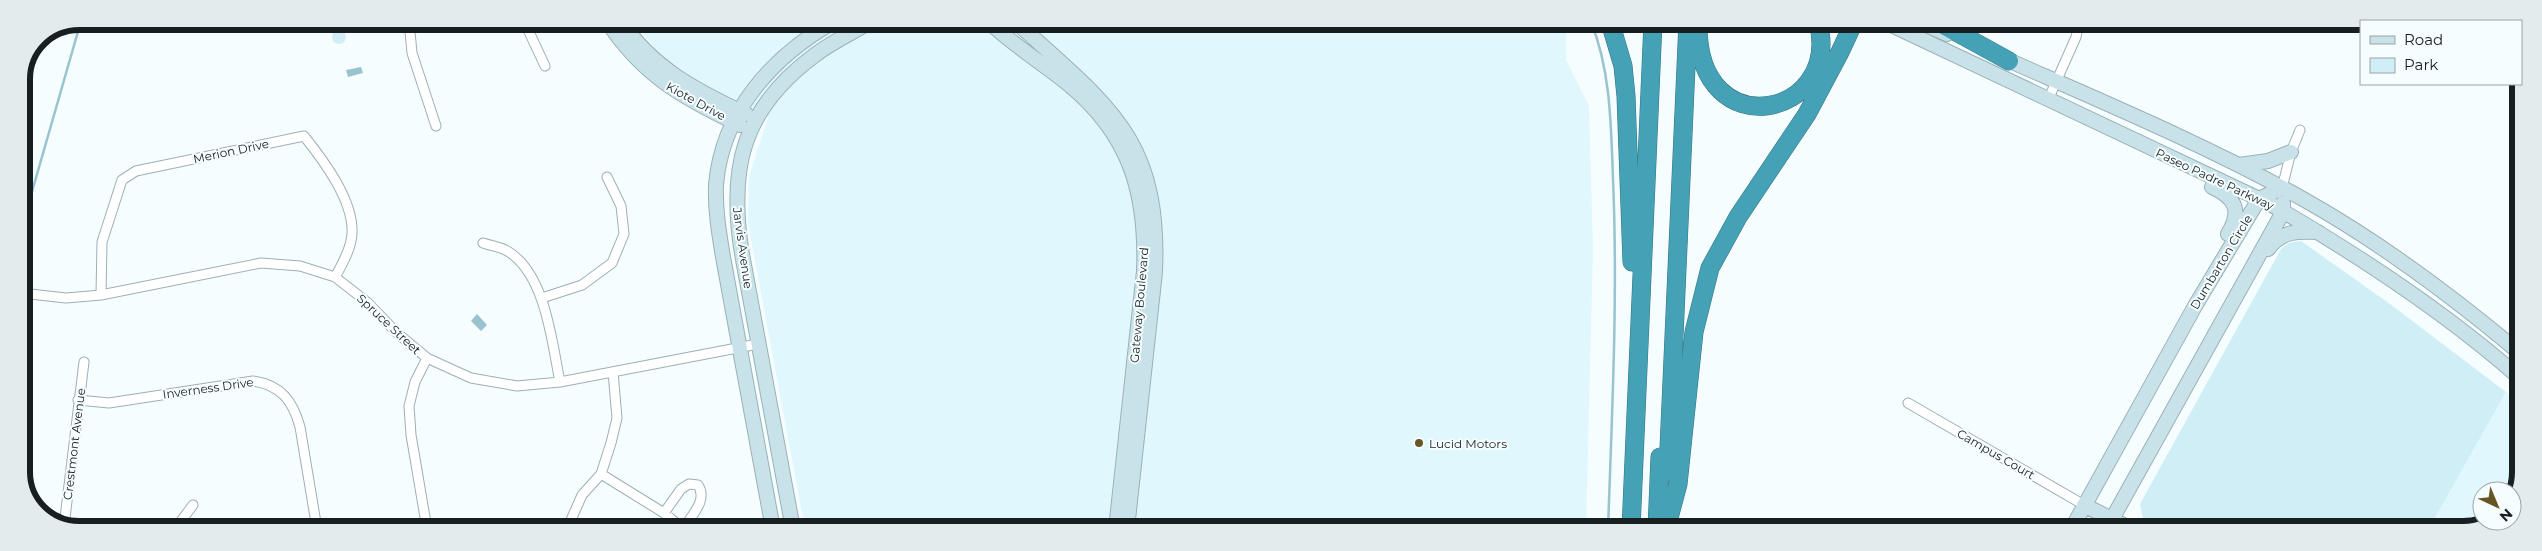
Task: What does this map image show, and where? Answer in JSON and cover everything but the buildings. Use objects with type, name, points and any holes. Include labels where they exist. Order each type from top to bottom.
[{"type":"highway","points":[[1612,30],[1623,66],[1626,96],[1636,416]]},
{"type":"highway","points":[[1631,521],[1653,30]]},
{"type":"highway","points":[[1657,521],[1679,30]]},
{"type":"highway","points":[[1666,521],[1688,30]]},
{"type":"highway","points":[[1698,30],[1700,56],[1711,80],[1727,96],[1742,104],[1758,106],[1775,105],[1792,97],[1806,85],[1816,71],[1821,55],[1819,30]]},
{"type":"highway","points":[[1668,521],[1678,484],[1694,332],[1701,296],[1710,268],[1738,217],[1807,114],[1850,30]]},
{"type":"highway","points":[[1953,30],[2010,61]]},
{"type":"main road","name":"Kiote Drive","points":[[612,30],[640,64],[662,82],[705,109],[736,116]]},
{"type":"main road","name":"Kiote Drive","points":[[628,30],[648,55],[669,73],[736,116],[753,124]]},
{"type":"main road","name":"Jarvis Avenue","points":[[771,521],[717,222],[716,185],[724,150],[736,116],[754,88],[778,60],[805,38],[819,30]]},
{"type":"main road","name":"Jarvis Avenue","points":[[791,521],[737,220],[736,186],[753,124],[792,74],[816,54],[856,30]]},
{"type":"main road","name":"Gateway Boulevard","points":[[999,30],[1088,101],[1108,125],[1135,176],[1142,206],[1145,237],[1144,271],[1117,521]]},
{"type":"main road","name":"Gateway Boulevard","points":[[1025,30],[1096,95],[1117,118],[1146,172],[1153,204],[1156,237],[1155,272],[1128,521]]},
{"type":"main road","name":"Paseo Padre Parkway","points":[[1902,30],[2258,199],[2319,232],[2428,304],[2512,372]]},
{"type":"main road","name":"Paseo Padre Parkway","points":[[1938,30],[2056,81],[2239,165],[2282,188],[2344,224],[2397,259],[2439,288],[2512,347]]},
{"type":"main road","points":[[2095,123],[2101,133],[2228,194],[2234,206],[2236,221],[2194,295],[2195,306]]},
{"type":"main road","points":[[2239,165],[2268,161],[2290,152]]},
{"type":"main road","points":[[2111,521],[2248,278],[2283,212],[2282,188],[2258,199]]},
{"type":"main road","name":"Dumbarton Circle","points":[[2076,521],[2195,306],[2258,199]]},
{"type":"main road","points":[[2248,278],[2275,240],[2287,234],[2319,232]]},
{"type":"main road","points":[[2084,505],[2105,521]]},
{"type":"street","points":[[410,30],[412,53],[436,126]]},
{"type":"street","points":[[528,30],[545,66]]},
{"type":"street","points":[[2048,100],[2077,30]]},
{"type":"street","points":[[2282,188],[2290,152],[2300,130]]},
{"type":"street","name":"Merion Drive","points":[[101,294],[102,242],[122,180],[136,171],[304,136],[321,157],[345,198],[352,234],[344,260],[335,277]]},
{"type":"street","points":[[542,298],[582,285],[612,263],[624,234],[621,206],[607,177]]},
{"type":"street","points":[[483,243],[509,252],[527,272],[542,298],[560,382]]},
{"type":"street","name":"Spruce Street","points":[[30,294],[66,298],[101,294],[261,262],[300,266],[335,277],[367,302],[396,333],[427,358],[471,378],[517,386],[560,382],[758,344]]},
{"type":"street","points":[[425,521],[411,435],[409,406],[414,382],[427,358]]},
{"type":"street","name":"Crestmont Avenue","points":[[65,518],[84,362]]},
{"type":"street","points":[[571,521],[582,495],[601,474],[618,418],[613,372]]},
{"type":"street","name":"Inverness Drive","points":[[78,400],[109,403],[253,381],[267,382],[278,388],[288,398],[296,411],[316,521]]},
{"type":"street","name":"Campus Court","points":[[1908,403],[2084,505]]},
{"type":"street","points":[[601,474],[664,513],[674,521]]},
{"type":"street","points":[[664,513],[681,489],[688,484],[698,485],[702,491],[702,501],[688,521]]},
{"type":"street","points":[[181,521],[192,506]]},
{"type":"shaded area","points":[[640,30],[1567,30],[1566,60],[1589,106],[1593,250],[1586,521],[804,521],[748,223],[749,177],[768,117],[700,83],[657,51]]},
{"type":"shaded area","points":[[361,67],[363,73],[348,77],[346,70]]},
{"type":"shaded area","points":[[477,314],[487,325],[481,331],[471,321]]},
{"type":"shaded area","points":[[2506,392],[2512,398],[2511,481],[2472,481],[2472,520],[2433,521]]},
{"type":"green space","points":[[336,30],[342,30],[346,37],[342,44],[336,44],[332,40],[332,34]]},
{"type":"green space","points":[[2301,241],[2390,304],[2506,392],[2433,521],[2146,521],[2143,519],[2140,504],[2281,249],[2289,243]]},
{"type":"waterway","points":[[30,199],[78,30]]},
{"type":"waterway","points":[[1594,30],[1603,60],[1609,99],[1613,179],[1615,311],[1608,521]]},
{"type":"place","name":"Lucid Motors","points":[[1419,443]]}]
